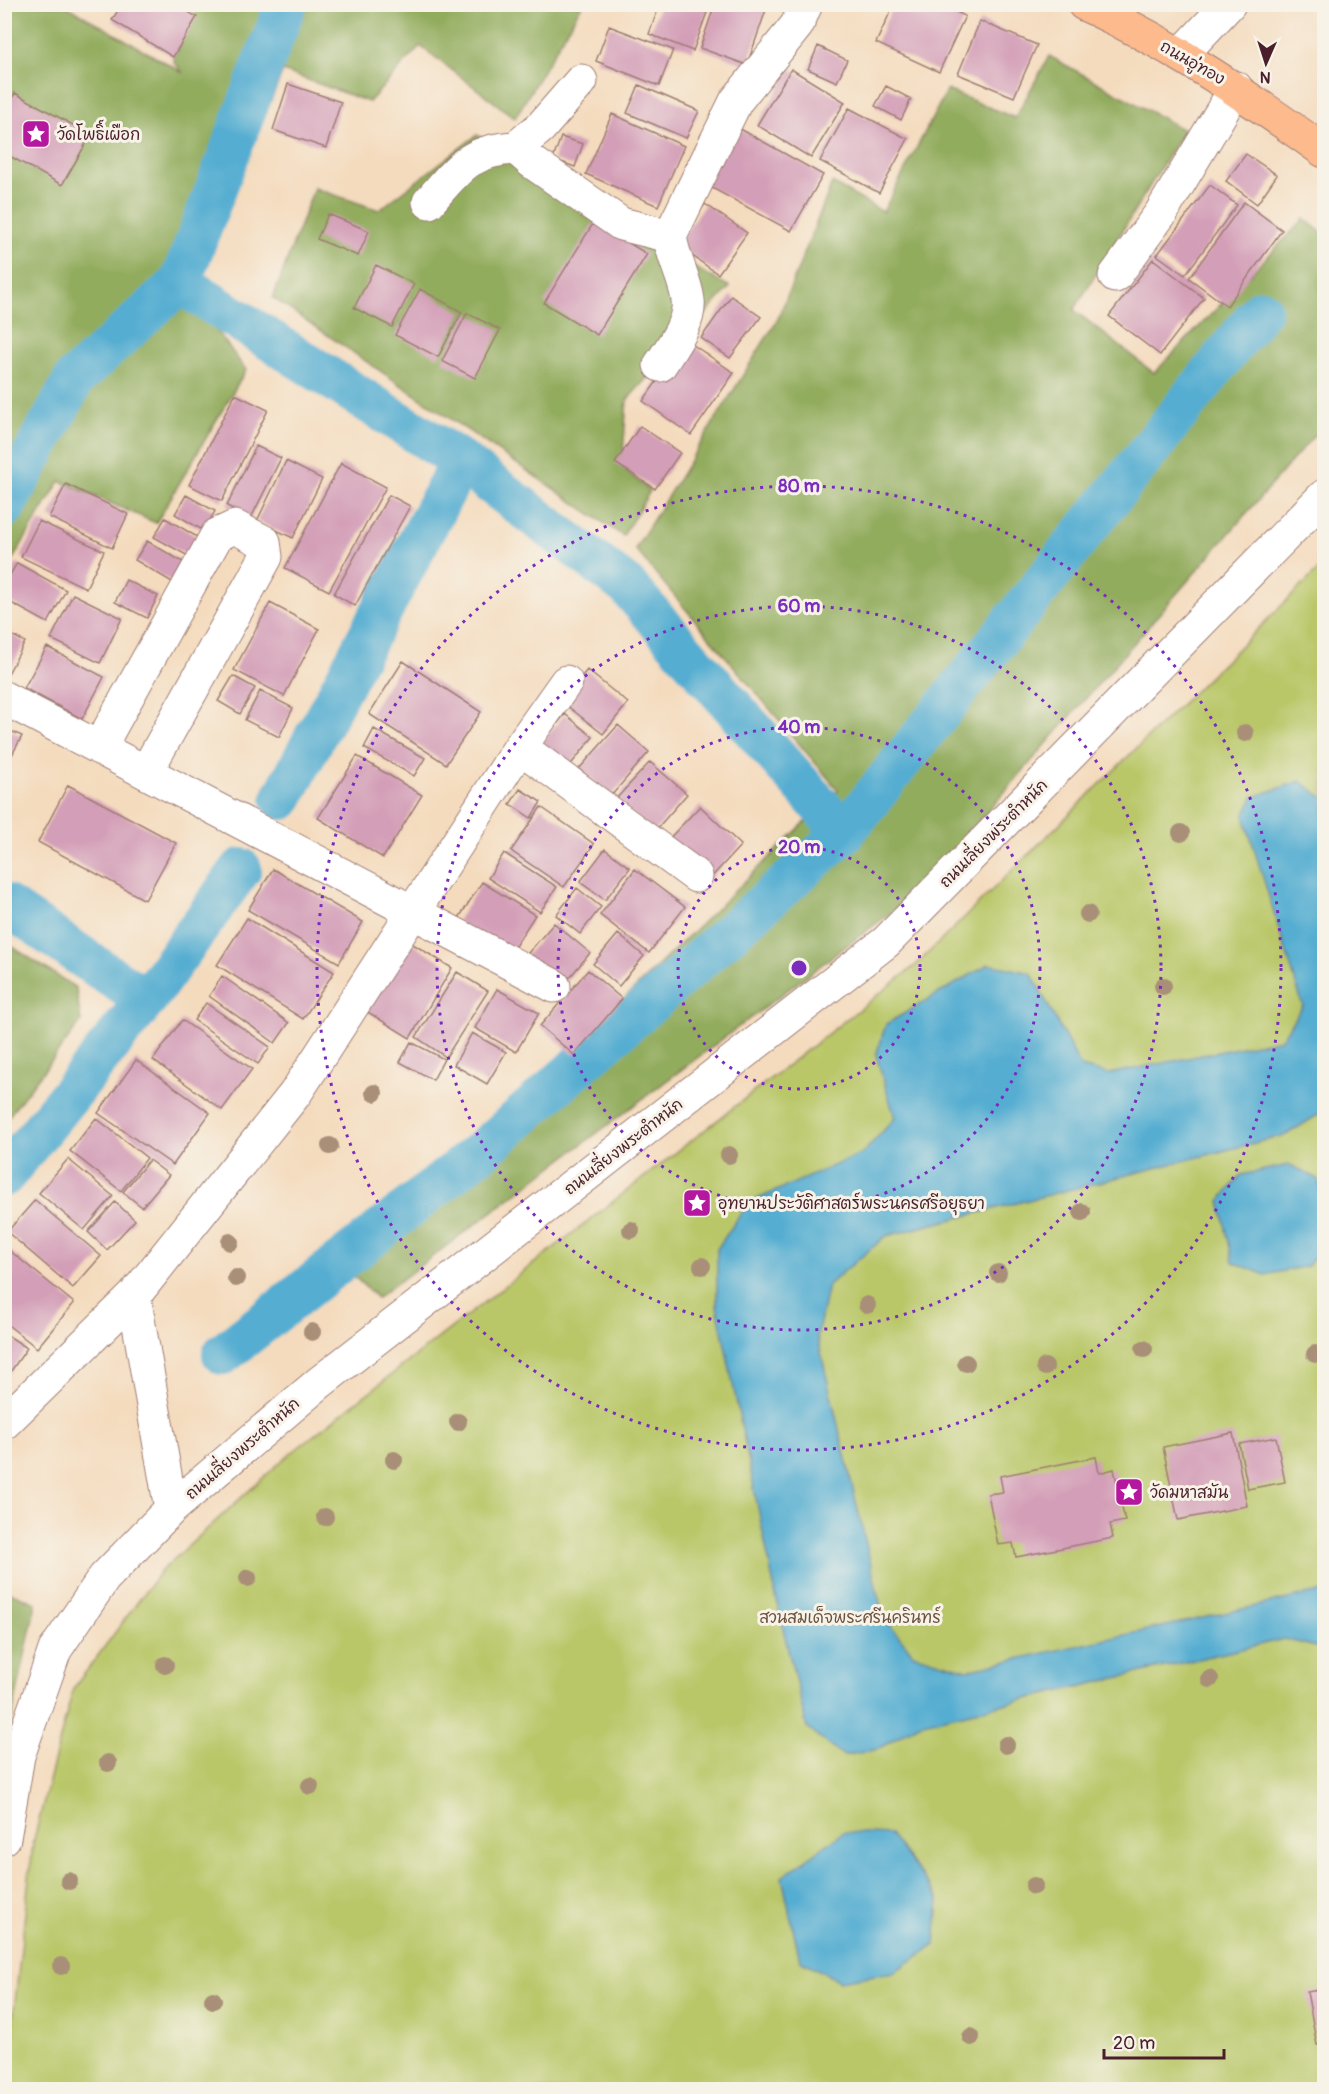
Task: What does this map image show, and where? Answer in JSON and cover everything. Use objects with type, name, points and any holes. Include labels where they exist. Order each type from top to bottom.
[{"type":"main road","name":"ถนนอู่ทอง","points":[[1084,4],[1182,54],[1236,88],[1324,151]]},
{"type":"street","points":[[660,365],[682,327],[688,303],[673,256],[670,236],[736,101],[797,25],[806,4]]},
{"type":"street","points":[[1182,54],[1228,4]]},
{"type":"street","points":[[429,202],[465,161],[495,148],[516,147],[542,127],[581,81]]},
{"type":"street","points":[[1114,276],[1161,213],[1236,88]]},
{"type":"street","points":[[516,147],[532,162],[621,224],[670,236]]},
{"type":"street","name":"ถนนเลี่ยงพระตำหนัก","points":[[4,1838],[18,1756],[55,1650],[104,1578],[171,1509],[319,1383],[886,942],[1324,496]]},
{"type":"street","points":[[99,748],[217,535],[235,527],[264,542],[266,557],[146,772]]},
{"type":"street","points":[[4,1423],[134,1296],[295,1094],[520,747],[566,682]]},
{"type":"street","points":[[4,698],[554,986]]},
{"type":"street","points":[[520,747],[696,876]]},
{"type":"street","points":[[134,1296],[171,1509]]},
{"type":"green space","points":[[5,5],[65,5],[183,73],[173,61],[198,5],[582,5],[515,118],[420,46],[369,102],[283,71],[226,211],[176,251],[197,304],[246,370],[156,523],[60,481],[5,572]]},
{"type":"green space","points":[[1049,56],[1184,130],[1074,310],[1154,373],[1304,219],[1324,234],[1324,424],[917,893],[377,1298],[327,1251],[493,1127],[838,790],[635,549],[778,319],[832,183],[883,212],[947,90],[1015,118]]},
{"type":"green space","points":[[477,135],[602,214],[730,287],[627,400],[622,467],[650,491],[623,536],[273,298],[314,188],[379,210]]},
{"type":"green space","name":"สวนสมเด็จพระศรีนครินทร์","points":[[1324,564],[1324,2089],[5,2090],[33,1843],[73,1689],[160,1572],[286,1457],[916,965]]},
{"type":"green space","points":[[5,942],[76,988],[81,1022],[5,1121]]},
{"type":"green space","points":[[5,1590],[36,1603],[5,1750]]},
{"type":"water","points":[[1300,781],[1324,798],[1324,1111],[1286,1135],[886,1236],[828,1285],[817,1336],[883,1616],[913,1654],[967,1670],[1324,1591],[1324,1649],[1284,1639],[919,1724],[878,1749],[844,1756],[807,1728],[780,1616],[717,1306],[717,1249],[748,1203],[863,1153],[895,1118],[876,1055],[886,1024],[989,964],[1031,973],[1081,1067],[1109,1074],[1281,1039],[1303,1006],[1244,816],[1253,797]]},
{"type":"water","points":[[1289,1165],[1318,1179],[1324,1206],[1324,1244],[1308,1266],[1265,1275],[1233,1262],[1220,1201],[1241,1175]]},
{"type":"water","points":[[844,1832],[890,1834],[939,1899],[935,1945],[894,1972],[839,1981],[800,1960],[782,1877]]},
{"type":"building","points":[[122,4],[175,4],[197,17],[173,57],[112,20]]},
{"type":"building","points":[[660,4],[710,4],[693,51],[649,34]]},
{"type":"building","points":[[715,4],[768,4],[747,65],[700,48]]},
{"type":"building","points":[[894,4],[939,4],[965,16],[939,72],[876,43]]},
{"type":"building","points":[[980,21],[1037,45],[1014,97],[958,74]]},
{"type":"building","points":[[609,26],[673,50],[659,86],[596,61]]},
{"type":"building","points":[[818,46],[847,60],[837,82],[808,69]]},
{"type":"building","points":[[791,69],[845,102],[811,158],[757,125]]},
{"type":"building","points":[[288,84],[341,102],[326,148],[273,130]]},
{"type":"building","points":[[639,85],[699,111],[686,138],[627,113]]},
{"type":"building","points":[[886,86],[911,99],[901,120],[875,106]]},
{"type":"building","points":[[15,93],[91,135],[62,185],[4,153],[4,112]]},
{"type":"building","points":[[849,108],[908,139],[879,193],[820,161]]},
{"type":"building","points":[[612,114],[684,146],[658,206],[586,174]]},
{"type":"building","points":[[735,126],[823,175],[791,231],[703,183]]},
{"type":"building","points":[[561,137],[583,144],[575,167],[553,159]]},
{"type":"building","points":[[1246,154],[1277,175],[1257,204],[1226,181]]},
{"type":"building","points":[[1210,185],[1237,205],[1185,275],[1157,255]]},
{"type":"building","points":[[1244,202],[1282,230],[1227,306],[1189,278]]},
{"type":"building","points":[[705,204],[747,233],[718,274],[677,245]]},
{"type":"building","points":[[328,214],[369,231],[358,256],[317,239]]},
{"type":"building","points":[[594,222],[647,254],[597,335],[544,303]]},
{"type":"building","points":[[1153,259],[1204,298],[1160,355],[1109,316]]},
{"type":"building","points":[[376,265],[414,284],[392,327],[354,308]]},
{"type":"building","points":[[420,289],[462,312],[438,357],[395,335]]},
{"type":"building","points":[[731,296],[761,317],[730,358],[701,338]]},
{"type":"building","points":[[467,313],[500,330],[475,378],[442,361]]},
{"type":"building","points":[[686,340],[734,373],[691,435],[643,401]]},
{"type":"building","points":[[235,394],[268,410],[222,501],[189,485]]},
{"type":"building","points":[[640,426],[680,453],[655,489],[615,463]]},
{"type":"building","points":[[256,446],[281,458],[251,518],[227,506]]},
{"type":"building","points":[[286,461],[322,479],[293,538],[257,521]]},
{"type":"building","points":[[341,463],[386,487],[329,591],[285,568]]},
{"type":"building","points":[[66,484],[128,514],[112,548],[49,517]]},
{"type":"building","points":[[186,495],[215,511],[204,531],[175,514]]},
{"type":"building","points":[[389,495],[410,506],[355,606],[334,594]]},
{"type":"building","points":[[165,518],[199,538],[188,556],[154,537]]},
{"type":"building","points":[[39,521],[104,551],[86,588],[21,557]]},
{"type":"building","points":[[147,541],[183,562],[172,582],[135,560]]},
{"type":"building","points":[[17,563],[66,590],[48,623],[4,599],[4,585]]},
{"type":"building","points":[[126,580],[158,596],[147,618],[115,602]]},
{"type":"building","points":[[73,594],[122,618],[100,663],[51,639]]},
{"type":"building","points":[[270,603],[319,629],[284,696],[234,670]]},
{"type":"building","points":[[4,631],[25,642],[4,681]]},
{"type":"building","points":[[47,647],[104,677],[82,719],[24,688]]},
{"type":"building","points":[[403,661],[481,712],[446,764],[369,714]]},
{"type":"building","points":[[587,670],[628,703],[603,734],[561,701]]},
{"type":"building","points":[[233,676],[255,688],[240,714],[218,701]]},
{"type":"building","points":[[260,691],[293,708],[279,737],[245,720]]},
{"type":"building","points":[[565,714],[593,737],[568,768],[540,745]]},
{"type":"building","points":[[618,725],[649,752],[611,796],[579,769]]},
{"type":"building","points":[[4,728],[22,736],[4,770]]},
{"type":"building","points":[[374,729],[425,758],[414,776],[364,748]]},
{"type":"building","points":[[357,756],[422,795],[383,858],[318,818]]},
{"type":"building","points":[[650,762],[687,794],[654,832],[616,799]]},
{"type":"building","points":[[68,785],[176,843],[145,900],[38,842]]},
{"type":"building","points":[[520,789],[541,802],[531,818],[510,804]]},
{"type":"building","points":[[700,806],[741,845],[707,882],[665,843]]},
{"type":"building","points":[[541,807],[594,844],[564,887],[511,851]]},
{"type":"building","points":[[605,849],[630,868],[605,900],[580,882]]},
{"type":"building","points":[[504,853],[557,887],[540,912],[488,878]]},
{"type":"building","points":[[273,869],[363,922],[339,963],[248,910]]},
{"type":"building","points":[[635,869],[685,907],[649,953],[600,915]]},
{"type":"building","points":[[482,882],[535,915],[510,954],[457,921]]},
{"type":"building","points":[[577,888],[601,907],[580,934],[556,915]]},
{"type":"building","points":[[247,918],[334,972],[303,1019],[217,965]]},
{"type":"building","points":[[554,923],[590,953],[559,990],[523,959]]},
{"type":"building","points":[[618,934],[644,956],[619,986],[593,964]]},
{"type":"building","points":[[408,941],[452,968],[410,1038],[366,1011]]},
{"type":"building","points":[[588,970],[622,999],[574,1055],[540,1026]]},
{"type":"building","points":[[457,972],[488,991],[446,1057],[416,1037]]},
{"type":"building","points":[[222,976],[289,1023],[275,1043],[209,996]]},
{"type":"building","points":[[497,989],[539,1013],[516,1052],[475,1028]]},
{"type":"building","points":[[206,1003],[270,1047],[258,1064],[194,1020]]},
{"type":"building","points":[[182,1020],[252,1069],[222,1110],[153,1060]]},
{"type":"building","points":[[472,1033],[506,1052],[487,1084],[454,1065]]},
{"type":"building","points":[[411,1042],[444,1059],[433,1080],[400,1062]]},
{"type":"building","points":[[136,1060],[210,1113],[173,1165],[98,1113]]},
{"type":"building","points":[[96,1118],[147,1158],[121,1191],[70,1151]]},
{"type":"building","points":[[68,1159],[113,1196],[84,1230],[39,1193]]},
{"type":"building","points":[[149,1160],[169,1175],[142,1207],[123,1192]]},
{"type":"building","points":[[35,1200],[101,1256],[73,1288],[7,1232]]},
{"type":"building","points":[[115,1202],[135,1220],[107,1250],[88,1232]]},
{"type":"building","points":[[4,1246],[74,1303],[37,1348],[4,1322]]},
{"type":"building","points":[[4,1333],[27,1348],[4,1381]]},
{"type":"building","points":[[1233,1433],[1247,1506],[1178,1520],[1163,1447]]},
{"type":"building","points":[[1276,1437],[1285,1482],[1248,1489],[1239,1444]]},
{"type":"building","points":[[1096,1457],[1099,1473],[1114,1469],[1125,1521],[1110,1524],[1113,1538],[1016,1557],[1013,1543],[998,1545],[988,1494],[1003,1492],[1000,1476]]},
{"type":"building","points":[[1324,1989],[1324,2044],[1317,2045],[1307,1992]]},
{"type":"waterway","points":[[4,508],[75,378],[180,283],[286,4]]},
{"type":"waterway","points":[[180,283],[461,461],[627,586],[844,833]]},
{"type":"waterway","points":[[223,1354],[485,1148],[844,833],[1261,310]]},
{"type":"waterway","points":[[282,799],[461,461]]},
{"type":"waterway","points":[[4,1176],[146,1000],[241,869]]},
{"type":"waterway","points":[[4,904],[146,1000]]},
{"type":"place","name":"วัดโพธิ์เผือก","points":[[36,134]]},
{"type":"place","name":"อุทยานประวัติศาสตร์พระนครศรีอยุธยา","points":[[697,1203]]},
{"type":"place","name":"วัดมหาสมัน","points":[[1129,1492]]}]
